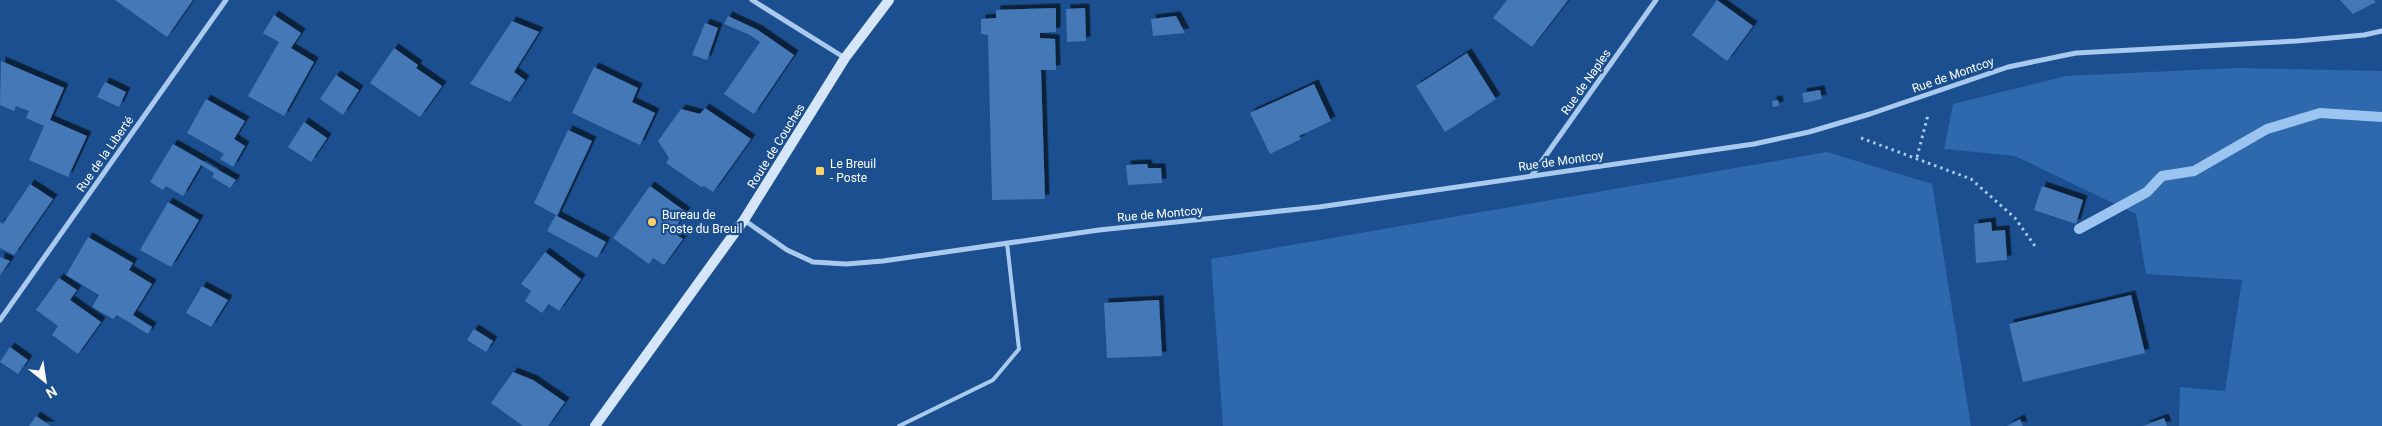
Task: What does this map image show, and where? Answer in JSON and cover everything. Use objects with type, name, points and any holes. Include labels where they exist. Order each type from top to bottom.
[{"type":"main road","name":"Route de Couches","points":[[595,426],[744,220],[845,58],[889,0]]},
{"type":"street","name":"Rue de la Liberté","points":[[0,320],[226,0]]},
{"type":"street","points":[[752,0],[845,58]]},
{"type":"street","name":"Rue de Naples","points":[[1532,175],[1656,0]]},
{"type":"street","name":"Rue de Montcoy","points":[[744,220],[787,250],[813,262],[846,264],[883,260],[1098,230],[1319,207],[1754,144],[1828,127],[2008,67],[2076,52],[2297,41],[2364,35],[2382,31]]},
{"type":"lane","points":[[899,426],[993,380],[1019,349],[1007,243]]},
{"type":"path","points":[[1917,158],[1934,92]]},
{"type":"path","points":[[1828,127],[1971,179],[2015,218],[2037,249]]},
{"type":"shaded area","points":[[2236,68],[2382,71],[2382,426],[2179,426],[2180,387],[2225,391],[2242,280],[2146,274],[2136,214],[2015,156],[1944,149],[1953,104],[2066,76]]},
{"type":"shaded area","points":[[1827,152],[1932,184],[1971,426],[1223,426],[1211,259]]},
{"type":"building","points":[[115,0],[193,0],[167,37]]},
{"type":"building","points":[[1507,0],[1568,0],[1532,47],[1493,18]]},
{"type":"building","points":[[1717,0],[1753,26],[1727,61],[1692,35]]},
{"type":"building","points":[[2340,0],[2374,0],[2376,2],[2353,14]]},
{"type":"building","points":[[1056,8],[1056,32],[1040,33],[1040,38],[1055,39],[1056,70],[1041,70],[1045,199],[992,200],[988,35],[981,34],[981,19],[996,18],[996,10]]},
{"type":"building","points":[[1085,8],[1086,41],[1067,42],[1066,9]]},
{"type":"building","points":[[274,15],[301,33],[291,48],[314,62],[284,116],[248,96],[279,42],[263,33]]},
{"type":"building","points":[[728,16],[758,30],[794,55],[754,114],[724,94],[760,42],[750,35],[724,24]]},
{"type":"building","points":[[1176,16],[1185,33],[1153,36],[1151,19]]},
{"type":"building","points":[[512,21],[539,32],[514,72],[525,80],[510,102],[470,84]]},
{"type":"building","points":[[705,23],[718,28],[707,60],[692,55]]},
{"type":"building","points":[[394,48],[418,65],[416,68],[442,86],[420,117],[370,83]]},
{"type":"building","points":[[1467,53],[1496,99],[1445,132],[1416,86]]},
{"type":"building","points":[[1,61],[64,88],[50,120],[87,136],[68,177],[29,160],[44,126],[26,118],[29,111],[16,106],[14,111],[0,105]]},
{"type":"building","points":[[594,67],[638,88],[632,102],[655,113],[640,145],[572,113]]},
{"type":"building","points":[[336,75],[359,90],[343,115],[320,99]]},
{"type":"building","points":[[105,82],[126,92],[119,107],[97,97]]},
{"type":"building","points":[[1314,84],[1331,121],[1299,136],[1301,139],[1270,154],[1250,113]]},
{"type":"building","points":[[1820,90],[1822,99],[1804,103],[1802,93]]},
{"type":"building","points":[[206,99],[245,121],[234,139],[245,146],[233,167],[220,159],[224,154],[187,133]]},
{"type":"building","points":[[1778,100],[1779,106],[1773,107],[1772,101]]},
{"type":"building","points":[[705,108],[751,139],[713,192],[704,186],[701,187],[666,163],[669,158],[658,141],[681,109],[700,114]]},
{"type":"building","points":[[304,122],[327,138],[311,162],[288,147]]},
{"type":"building","points":[[568,130],[592,141],[557,216],[606,242],[597,258],[547,231],[556,215],[534,203]]},
{"type":"building","points":[[173,144],[236,180],[230,188],[212,177],[214,173],[201,165],[183,196],[166,186],[163,190],[150,182]]},
{"type":"building","points":[[1147,164],[1148,168],[1161,168],[1162,183],[1128,185],[1126,165]]},
{"type":"building","points":[[30,184],[53,199],[14,255],[0,248],[0,222],[3,224]]},
{"type":"building","name":"Bureau de Poste du Breuil","points":[[650,186],[686,212],[672,232],[683,239],[664,265],[653,258],[649,264],[613,238]]},
{"type":"building","points":[[2042,186],[2083,200],[2076,224],[2034,210]]},
{"type":"building","points":[[168,202],[199,220],[171,267],[140,250]]},
{"type":"building","points":[[1991,222],[1992,231],[2005,230],[2007,260],[1976,263],[1974,224]]},
{"type":"building","points":[[88,237],[133,263],[129,270],[152,284],[133,315],[152,327],[148,334],[117,315],[113,319],[92,307],[99,295],[66,275]]},
{"type":"building","points":[[545,252],[581,279],[559,311],[549,304],[542,313],[525,301],[531,291],[521,284]]},
{"type":"building","points":[[0,257],[10,261],[0,275]]},
{"type":"building","points":[[59,278],[77,290],[70,300],[101,322],[78,354],[52,335],[58,326],[36,310]]},
{"type":"building","points":[[202,286],[228,300],[211,327],[186,313]]},
{"type":"building","points":[[2131,295],[2145,353],[2023,382],[2009,324]]},
{"type":"building","points":[[1159,300],[1162,356],[1107,358],[1104,303]]},
{"type":"building","points":[[474,329],[493,341],[486,352],[467,340]]},
{"type":"building","points":[[10,347],[28,360],[18,374],[0,362]]},
{"type":"building","points":[[513,372],[533,380],[565,402],[548,426],[523,426],[491,403]]},
{"type":"building","points":[[36,416],[51,426],[29,426]]},
{"type":"building","points":[[2164,418],[2167,426],[2143,426]]},
{"type":"building","points":[[2020,419],[2023,426],[2007,426]]},
{"type":"waterway","points":[[2079,229],[2147,192],[2162,176],[2194,171],[2267,129],[2320,113],[2382,117]]},
{"type":"place","name":"Le Breuil - Poste","points":[[820,171]]},
{"type":"place","name":"Bureau de Poste du Breuil","points":[[652,222]]}]
